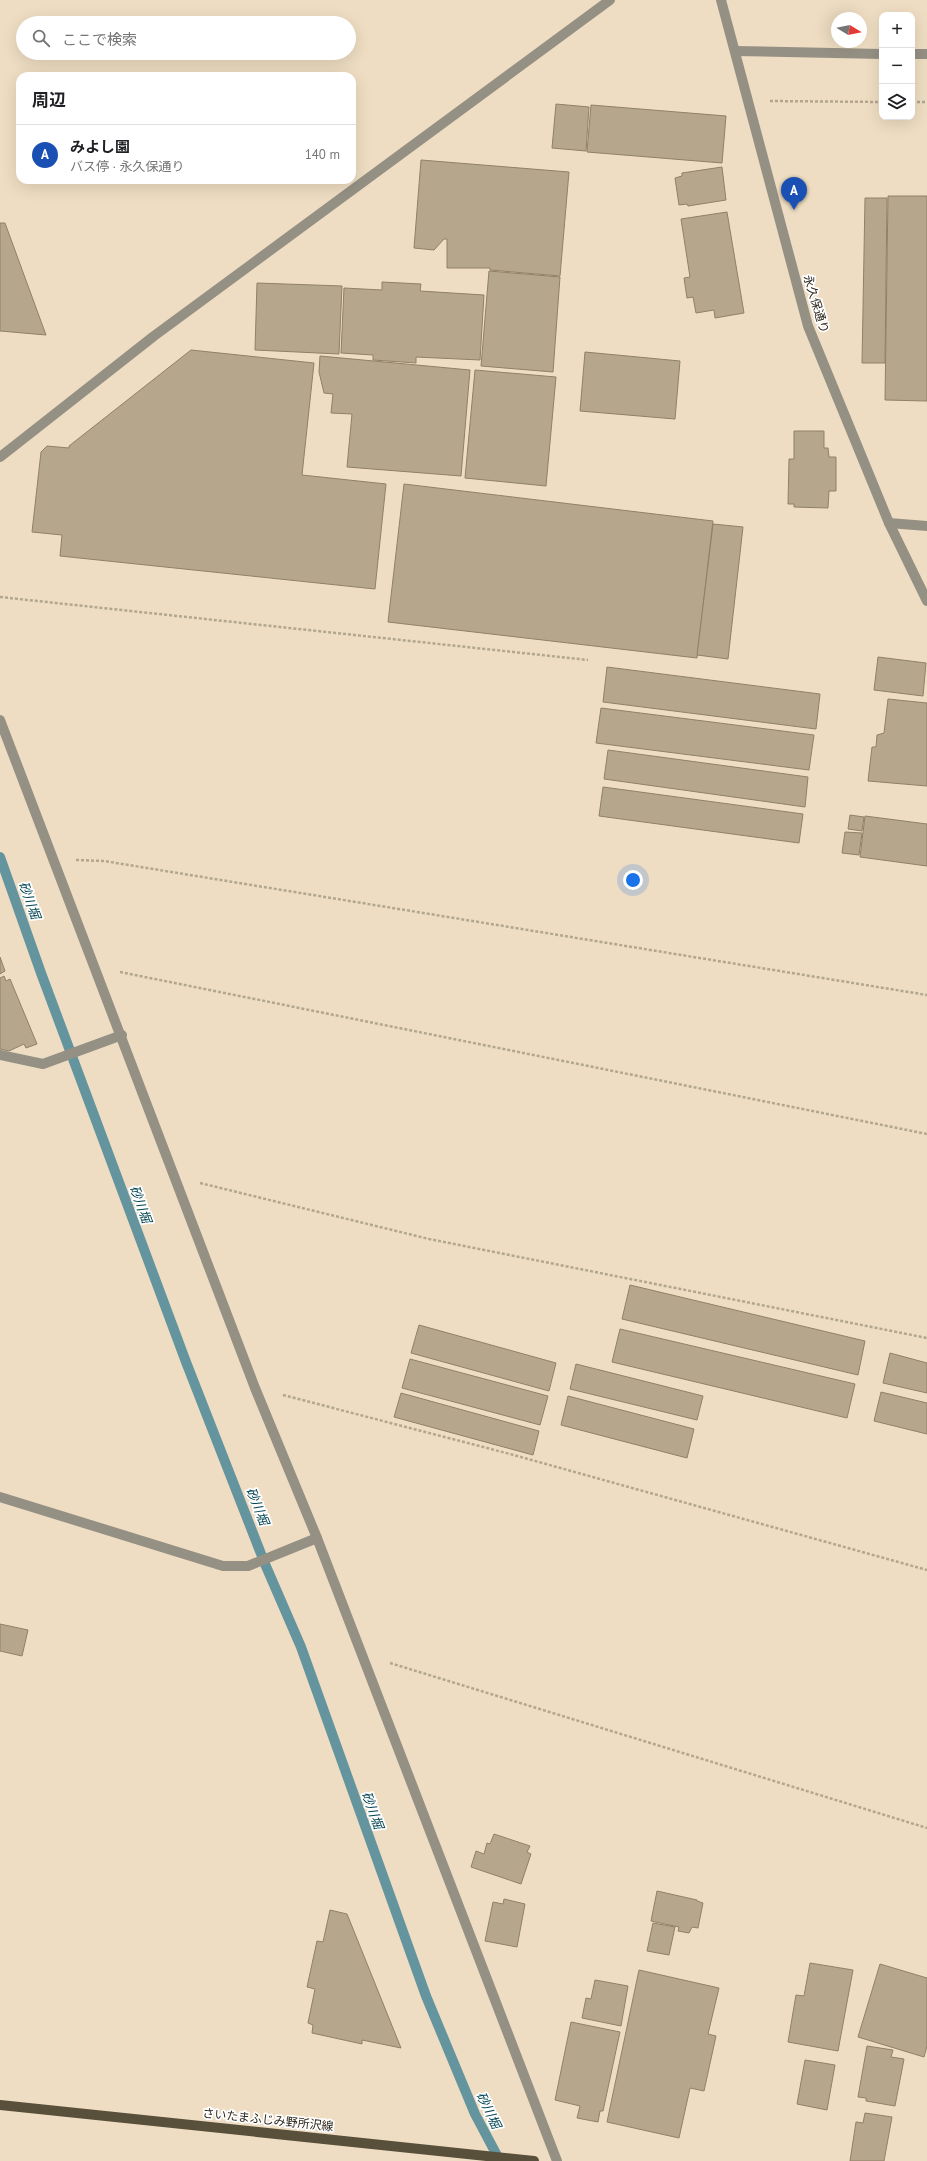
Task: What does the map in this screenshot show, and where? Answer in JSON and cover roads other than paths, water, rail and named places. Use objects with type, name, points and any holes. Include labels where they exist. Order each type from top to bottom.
[{"type":"main road","name":"さいたまふじみ野所沢線","points":[[0,2105],[534,2161]]},
{"type":"street","points":[[0,457],[154,336],[610,0]]},
{"type":"street","name":"永久保通り","points":[[721,0],[808,326],[889,523],[927,601]]},
{"type":"street","points":[[735,51],[879,54]]},
{"type":"street","points":[[915,54],[927,54]]},
{"type":"street","points":[[889,523],[927,526]]},
{"type":"street","points":[[0,720],[122,1035],[255,1388],[317,1538],[557,2161]]},
{"type":"street","points":[[0,1055],[43,1064],[122,1035]]},
{"type":"street","points":[[0,1497],[223,1566],[248,1566],[317,1538]]},
{"type":"waterway","name":"砂川堀","points":[[0,857],[41,973],[186,1362],[265,1564],[301,1647],[426,1996],[475,2114],[500,2161]]},
{"type":"place","name":"みよし園","points":[[794,210]]}]
